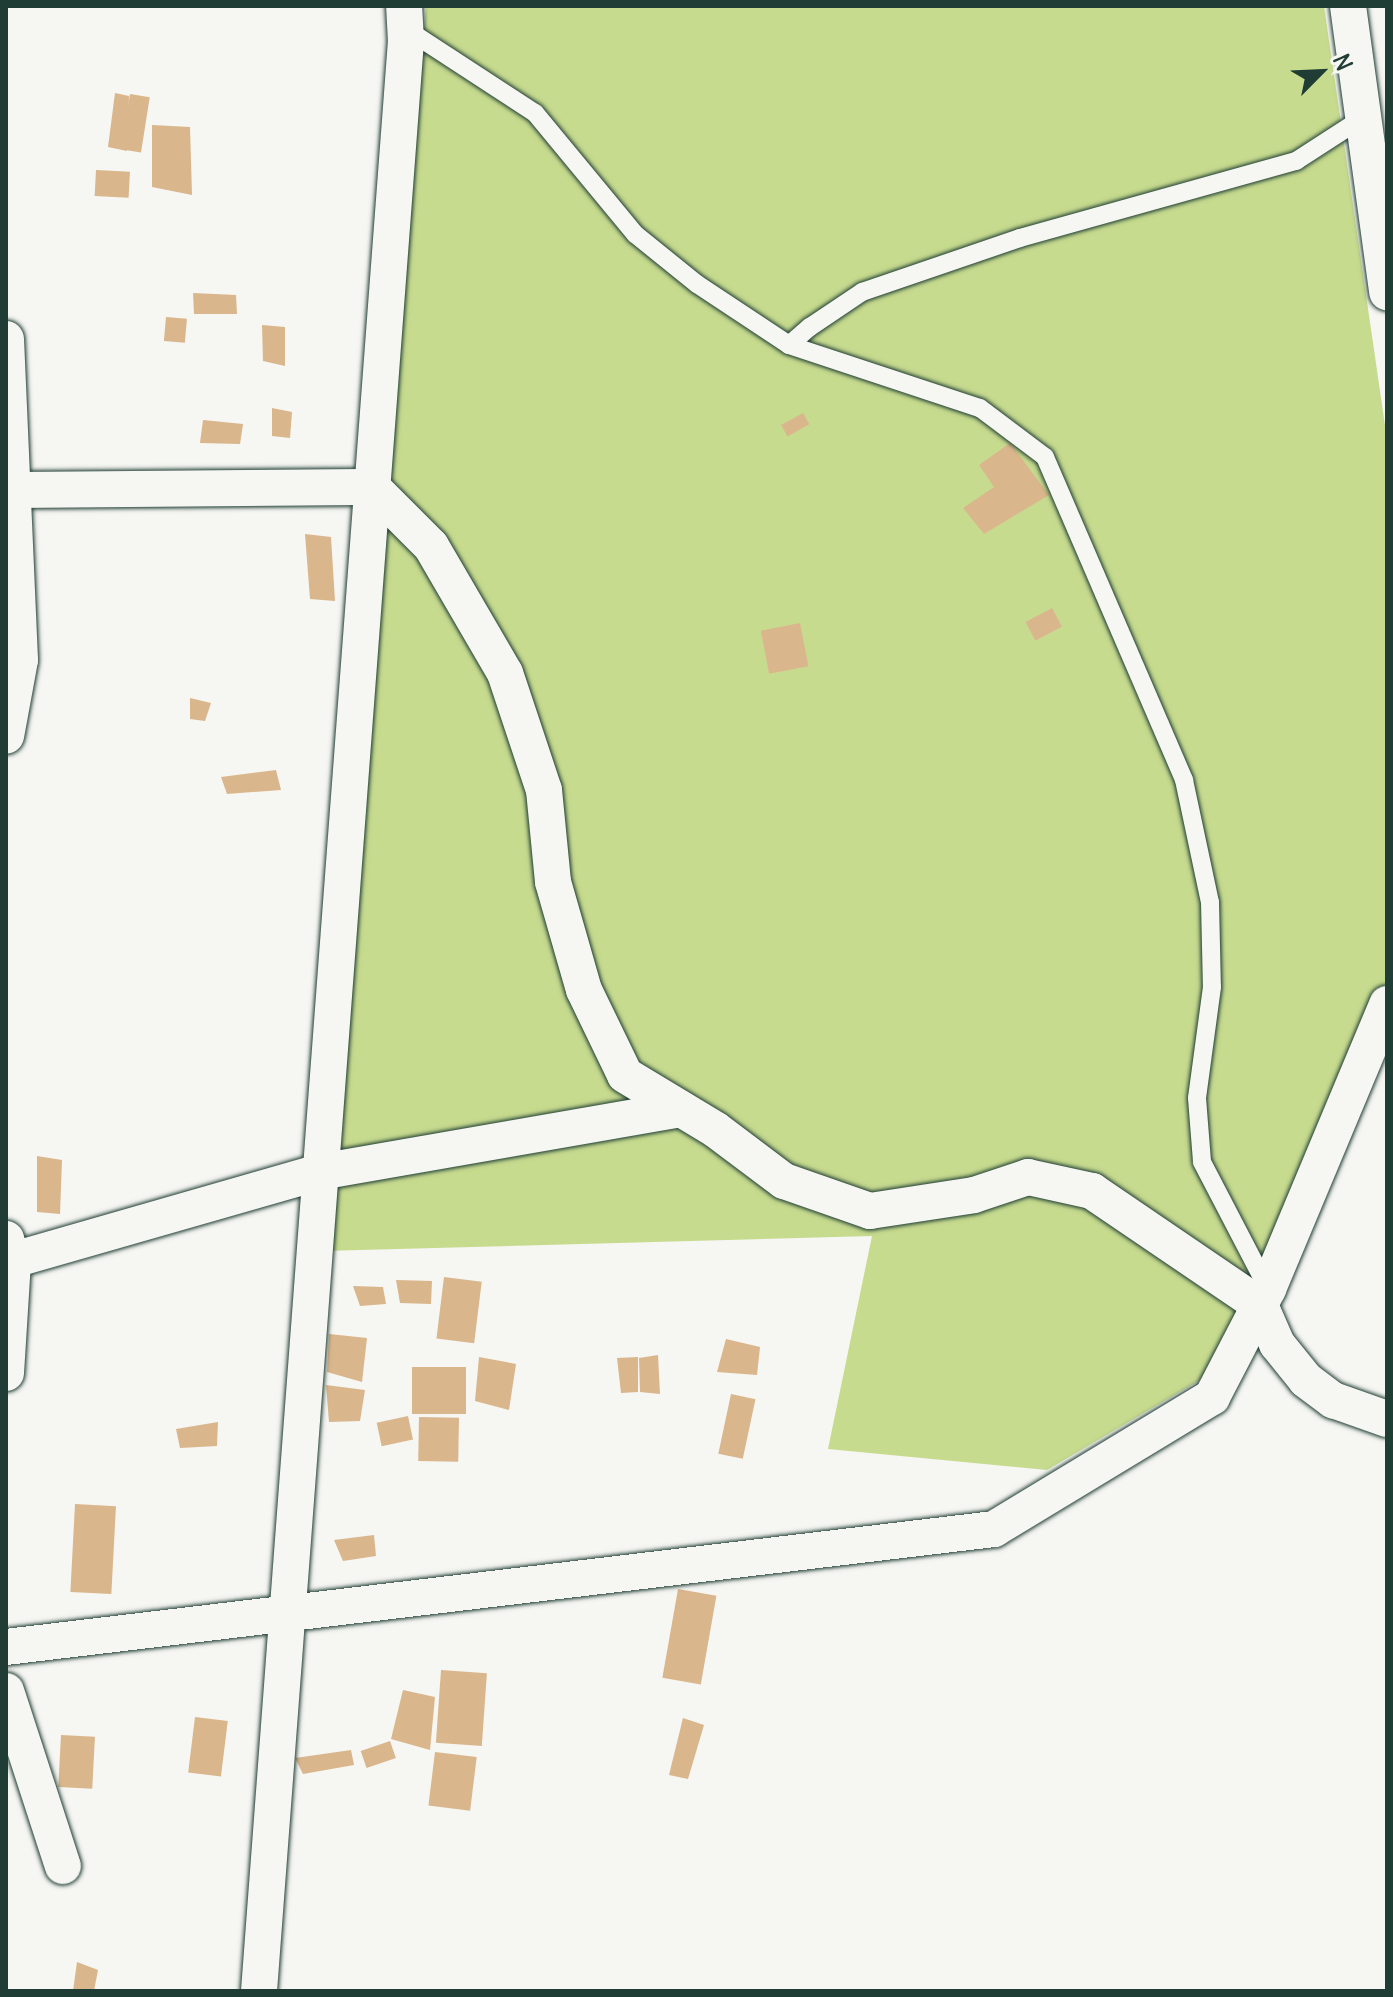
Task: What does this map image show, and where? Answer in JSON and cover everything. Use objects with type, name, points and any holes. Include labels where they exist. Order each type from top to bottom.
[{"type":"street","points":[[1348,6],[1387,292]]},
{"type":"street","points":[[259,1991],[372,487],[404,17]]},
{"type":"street","points":[[6,339],[9,490],[20,660],[6,736]]},
{"type":"street","points":[[9,490],[372,487],[431,546],[505,673],[544,790],[553,882],[584,990],[625,1075],[716,1130],[784,1181],[870,1211],[974,1195],[1028,1177],[1092,1191],[1264,1297],[1277,1344],[1306,1380],[1333,1400],[1387,1419]]},
{"type":"street","points":[[6,1647],[994,1529],[1212,1397],[1264,1297],[1387,1004]]},
{"type":"street","points":[[6,1373],[8,1254],[320,1172],[681,1109]]},
{"type":"street","points":[[6,1691],[63,1866]]},
{"type":"lane","points":[[404,17],[535,113],[579,161],[635,234],[697,284],[789,345],[980,408],[1045,457],[1134,655],[1184,780],[1210,902],[1212,987],[1197,1098],[1202,1162],[1264,1297]]},
{"type":"lane","points":[[789,345],[862,292],[1020,238],[1296,161],[1364,117]]},
{"type":"green space","points":[[426,6],[1324,6],[1387,439],[1387,993],[1210,1374],[1047,1470],[828,1449],[872,1236],[323,1251]]},
{"type":"building","points":[[115,93],[129,96],[127,151],[108,147]]},
{"type":"building","points":[[130,94],[150,97],[141,152],[121,149]]},
{"type":"building","points":[[152,125],[190,127],[192,195],[152,187]]},
{"type":"building","points":[[96,170],[130,172],[129,198],[95,196]]},
{"type":"building","points":[[193,293],[236,295],[237,314],[194,314]]},
{"type":"building","points":[[166,317],[187,319],[185,343],[164,341]]},
{"type":"building","points":[[262,325],[285,327],[285,366],[263,361]]},
{"type":"building","points":[[272,408],[292,412],[290,438],[272,436]]},
{"type":"building","points":[[803,413],[809,424],[787,436],[781,425]]},
{"type":"building","points":[[203,420],[243,424],[240,444],[200,443]]},
{"type":"building","points":[[1010,443],[1049,495],[984,534],[963,508],[994,487],[979,465]]},
{"type":"building","points":[[305,534],[331,537],[335,601],[310,599]]},
{"type":"building","points":[[1052,608],[1062,627],[1035,641],[1026,622]]},
{"type":"building","points":[[800,623],[808,666],[769,674],[761,631]]},
{"type":"building","points":[[190,698],[211,703],[205,721],[190,719]]},
{"type":"building","points":[[276,770],[281,790],[227,794],[221,777]]},
{"type":"building","points":[[37,1156],[62,1160],[60,1214],[37,1212]]},
{"type":"building","points":[[444,1277],[482,1282],[474,1343],[436,1339]]},
{"type":"building","points":[[396,1280],[432,1281],[431,1304],[400,1303]]},
{"type":"building","points":[[353,1286],[383,1287],[386,1304],[360,1306]]},
{"type":"building","points":[[329,1334],[367,1338],[362,1382],[327,1372]]},
{"type":"building","points":[[726,1339],[760,1347],[757,1375],[717,1372]]},
{"type":"building","points":[[658,1355],[660,1394],[640,1392],[639,1358]]},
{"type":"building","points":[[479,1357],[516,1364],[509,1410],[475,1401]]},
{"type":"building","points":[[638,1357],[638,1392],[621,1393],[617,1358]]},
{"type":"building","points":[[412,1367],[466,1367],[466,1414],[412,1414]]},
{"type":"building","points":[[326,1385],[365,1390],[360,1421],[329,1422]]},
{"type":"building","points":[[731,1394],[755,1399],[743,1459],[718,1454]]},
{"type":"building","points":[[408,1416],[413,1439],[382,1446],[377,1423]]},
{"type":"building","points":[[419,1417],[459,1418],[458,1462],[418,1461]]},
{"type":"building","points":[[218,1422],[217,1446],[180,1448],[176,1429]]},
{"type":"building","points":[[75,1504],[116,1506],[111,1594],[70,1592]]},
{"type":"building","points":[[374,1535],[376,1556],[343,1561],[334,1540]]},
{"type":"building","points":[[678,1589],[716,1596],[701,1684],[662,1678]]},
{"type":"building","points":[[441,1670],[487,1673],[482,1746],[436,1743]]},
{"type":"building","points":[[403,1690],[435,1697],[430,1750],[391,1739]]},
{"type":"building","points":[[195,1717],[228,1721],[221,1777],[188,1773]]},
{"type":"building","points":[[683,1718],[704,1725],[688,1779],[669,1775]]},
{"type":"building","points":[[61,1735],[95,1737],[92,1789],[58,1787]]},
{"type":"building","points":[[390,1741],[396,1758],[367,1768],[361,1751]]},
{"type":"building","points":[[351,1750],[354,1765],[303,1774],[295,1758]]},
{"type":"building","points":[[435,1752],[477,1757],[470,1811],[428,1806]]},
{"type":"building","points":[[77,1962],[98,1970],[94,1991],[73,1991]]}]
